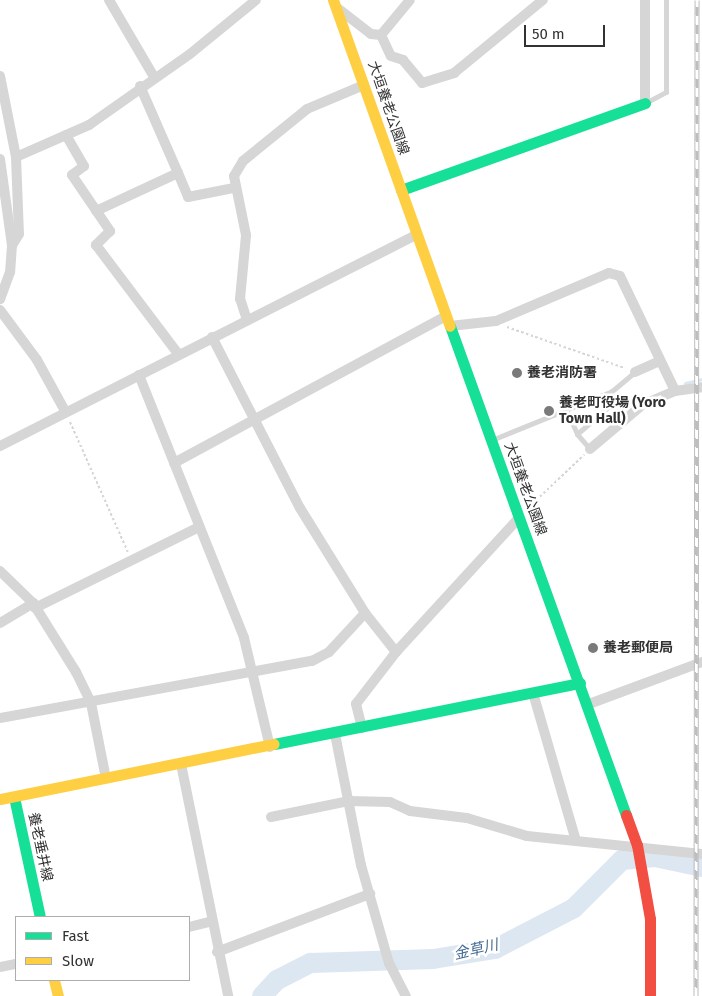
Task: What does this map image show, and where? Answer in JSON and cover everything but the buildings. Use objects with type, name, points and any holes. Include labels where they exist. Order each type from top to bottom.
[{"type":"main road","name":"大垣養老公園線","points":[[335,3],[416,235],[589,704],[638,849],[650,919],[650,996]]},
{"type":"main road","points":[[401,190],[645,103]]},
{"type":"main road","points":[[0,799],[335,734],[580,683]]},
{"type":"main road","name":"養老垂井線","points":[[14,796],[40,916]]},
{"type":"main road","points":[[54,981],[58,996]]},
{"type":"street","points":[[110,0],[154,77]]},
{"type":"street","points":[[16,157],[89,125],[256,0]]},
{"type":"street","points":[[381,35],[410,0]]},
{"type":"street","points":[[381,35],[391,56],[403,60],[422,83],[454,73],[543,0]]},
{"type":"street","points":[[645,0],[645,103]]},
{"type":"street","points":[[335,3],[372,34],[381,35]]},
{"type":"street","points":[[0,76],[16,157],[18,234],[12,245]]},
{"type":"street","points":[[247,320],[240,299],[246,236],[234,188],[234,176],[243,161],[282,127],[323,100],[364,85]]},
{"type":"street","points":[[140,86],[188,197],[234,188]]},
{"type":"street","points":[[66,135],[84,166],[72,176],[110,231],[96,245],[178,354]]},
{"type":"street","points":[[0,159],[12,245],[10,272],[0,299]]},
{"type":"street","points":[[96,211],[178,173]]},
{"type":"street","points":[[0,446],[65,411],[416,235]]},
{"type":"street","points":[[174,464],[254,419],[448,321],[496,321],[609,273],[620,276],[675,391]]},
{"type":"street","points":[[0,310],[37,360],[65,411]]},
{"type":"street","points":[[212,337],[287,485],[365,613],[396,652]]},
{"type":"street","points":[[635,372],[660,361]]},
{"type":"street","points":[[139,375],[255,670],[270,747]]},
{"type":"street","points":[[590,449],[642,405],[675,391],[702,387]]},
{"type":"street","points":[[362,728],[356,704],[396,652],[519,518]]},
{"type":"street","points":[[0,623],[199,527]]},
{"type":"street","points":[[0,570],[34,606],[91,703],[106,779]]},
{"type":"street","points":[[0,718],[91,703],[255,670],[312,661],[329,652],[365,613]]},
{"type":"street","points":[[589,704],[702,662]]},
{"type":"street","points":[[533,693],[575,838]]},
{"type":"street","points":[[335,734],[370,894],[389,963],[406,996]]},
{"type":"street","points":[[181,764],[209,922],[228,996]]},
{"type":"street","points":[[271,817],[349,801],[390,802],[410,811],[467,818],[527,836],[575,838],[638,849],[702,854]]},
{"type":"street","points":[[217,952],[370,894]]},
{"type":"street","points":[[190,927],[209,922]]},
{"type":"street","points":[[0,967],[15,964]]},
{"type":"lane","points":[[645,103],[666,92],[666,0]]},
{"type":"lane","points":[[491,440],[612,391],[635,372]]},
{"type":"lane","points":[[577,434],[616,400],[612,391]]},
{"type":"lane","points":[[566,410],[577,434],[590,449]]},
{"type":"path","points":[[496,321],[635,372]]},
{"type":"path","points":[[65,411],[90,475],[131,559]]},
{"type":"path","points":[[519,518],[590,449]]},
{"type":"waterway","points":[[685,383],[702,379]]},
{"type":"waterway","name":"金草川","points":[[262,996],[277,980],[311,963],[433,959],[495,949],[574,908],[622,860],[655,857],[702,867]]},
{"type":"railway","points":[[696,996],[697,0]]},
{"type":"traffic: fast","points":[[401,190],[645,103]]},
{"type":"traffic: fast","points":[[450,326],[626,815]]},
{"type":"traffic: fast","points":[[274,744],[580,683]]},
{"type":"traffic: fast","points":[[14,797],[40,916]]},
{"type":"traffic: slow","points":[[333,0],[450,326]]},
{"type":"traffic: slow","points":[[0,799],[274,744]]},
{"type":"traffic: slow","points":[[54,981],[58,996]]},
{"type":"traffic: jam","points":[[626,815],[637,845],[650,919],[650,996]]},
{"type":"place","name":"養老消防署","points":[[517,373]]},
{"type":"place","name":"養老町役場 (Yoro Town Hall)","points":[[549,411]]},
{"type":"place","name":"養老郵便局","points":[[593,648]]}]
